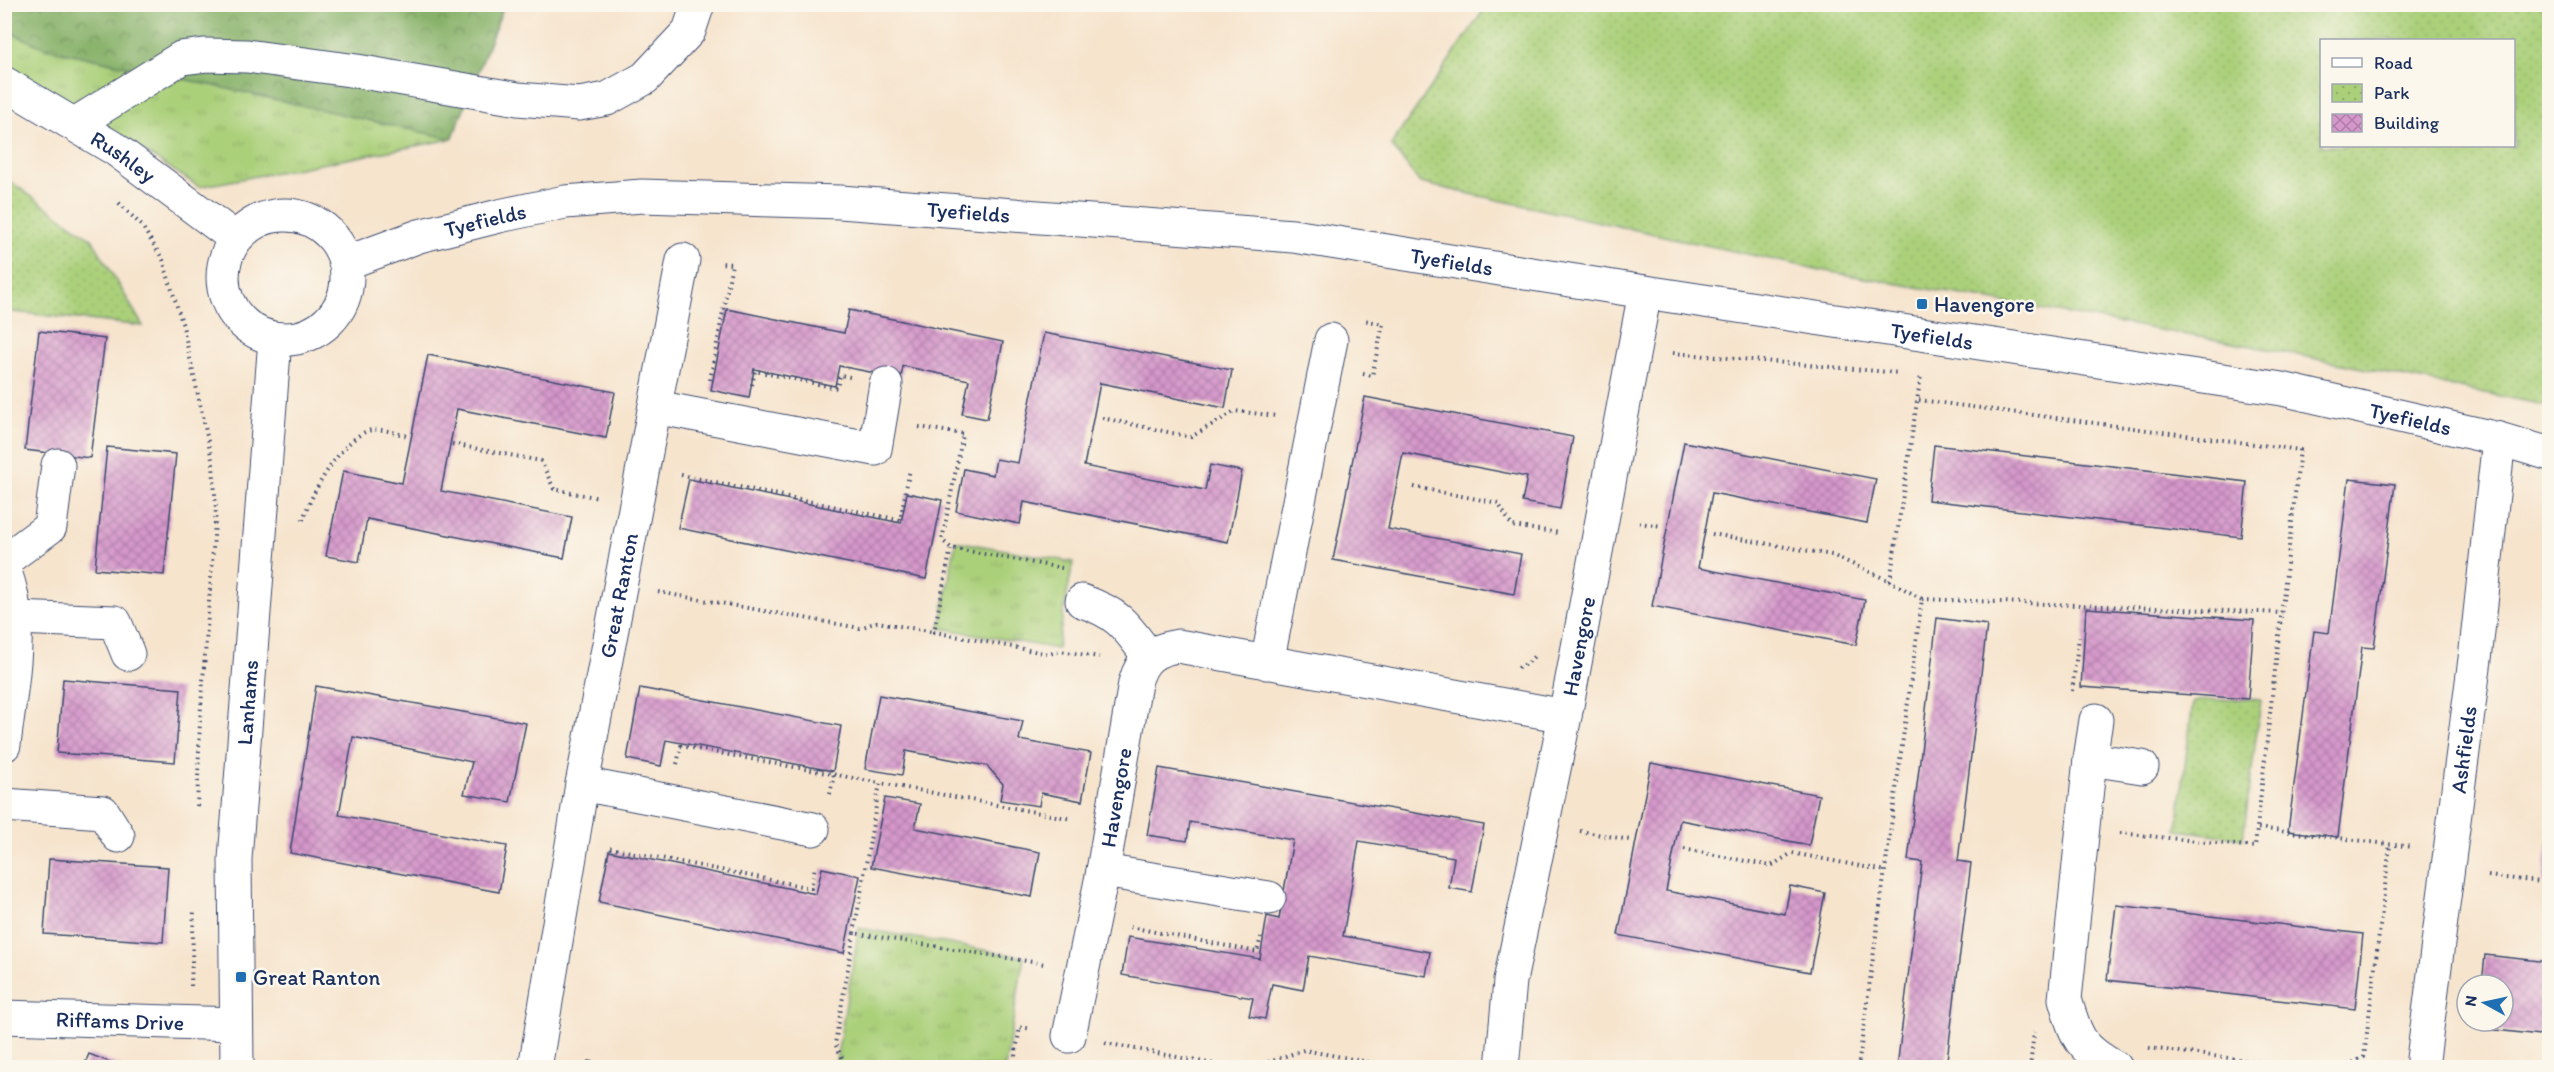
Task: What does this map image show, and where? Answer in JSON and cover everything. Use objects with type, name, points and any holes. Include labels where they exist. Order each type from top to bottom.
[{"type":"street","points":[[75,124],[181,58],[206,55],[247,56],[357,71],[518,99],[579,104],[607,99],[645,78],[689,31],[698,4]]},
{"type":"street","name":"Rushley","points":[[4,83],[115,149],[235,238]]},
{"type":"street","name":"Tyefields","points":[[346,263],[419,236],[499,216],[565,202],[642,196],[840,202],[1293,236],[2282,389],[2499,439],[2550,454]]},
{"type":"street","points":[[299,215],[329,232],[346,263],[345,294],[330,320],[305,336],[275,339],[245,326],[226,300],[222,268],[235,238],[263,217],[299,215]]},
{"type":"street","name":"Great Ranton","points":[[535,1068],[582,784],[683,260]]},
{"type":"street","name":"Havengore","points":[[1502,1068],[1510,981],[1565,716],[1645,292]]},
{"type":"street","name":"Lanhams","points":[[237,1068],[235,859],[275,339]]},
{"type":"street","points":[[1267,663],[1331,340]]},
{"type":"street","points":[[655,406],[875,449],[886,384]]},
{"type":"street","name":"Ashfields","points":[[2418,1065],[2475,659],[2499,439]]},
{"type":"street","points":[[4,561],[50,527],[58,465]]},
{"type":"street","points":[[4,570],[11,587],[16,618],[4,745]]},
{"type":"street","points":[[1082,601],[1101,608],[1122,620],[1149,657]]},
{"type":"street","points":[[16,618],[115,622],[128,654]]},
{"type":"street","name":"Havengore","points":[[1069,1036],[1103,871],[1135,683],[1140,668],[1149,657],[1161,649],[1178,646],[1565,716]]},
{"type":"street","points":[[2096,720],[2065,999],[2072,1023],[2083,1045],[2096,1058],[2127,1057]]},
{"type":"street","points":[[2090,759],[2142,767]]},
{"type":"street","points":[[582,784],[813,829]]},
{"type":"street","points":[[4,805],[103,812],[118,836]]},
{"type":"street","name":"Havengore","points":[[1103,871],[1269,898]]},
{"type":"street","name":"Riffams Drive","points":[[4,1017],[236,1024]]},
{"type":"path","points":[[114,199],[142,226],[163,260],[183,326],[213,464],[216,510],[200,720],[197,813]]},
{"type":"path","points":[[710,381],[732,264]]},
{"type":"path","points":[[1331,340],[1353,318],[1383,324],[1372,376],[1362,374]]},
{"type":"path","points":[[1670,354],[1676,352],[1922,375],[1890,581]]},
{"type":"path","points":[[751,391],[755,371],[837,388],[840,375],[886,384]]},
{"type":"path","points":[[1919,400],[2300,450],[2255,847],[2113,833]]},
{"type":"path","points":[[917,436],[919,426],[963,434],[942,540],[951,548]]},
{"type":"path","points":[[302,522],[339,454],[355,437],[372,430],[408,436]]},
{"type":"path","points":[[452,444],[541,460],[555,489],[604,499]]},
{"type":"path","points":[[675,473],[900,520],[910,467]]},
{"type":"path","points":[[1414,486],[1498,503],[1512,526],[1563,534]]},
{"type":"path","points":[[1712,534],[1832,555],[1890,581],[1922,599],[2282,613]]},
{"type":"path","points":[[651,590],[860,628],[877,622],[934,632]]},
{"type":"path","points":[[1858,1068],[1922,599]]},
{"type":"path","points":[[1515,670],[1528,663],[1541,646]]},
{"type":"path","points":[[677,767],[681,746],[1084,821]]},
{"type":"path","points":[[829,797],[834,774]]},
{"type":"path","points":[[848,1068],[835,1044],[880,783]]},
{"type":"path","points":[[2257,828],[2390,844],[2364,1057],[2342,1068]]},
{"type":"path","points":[[1578,830],[1630,840]]},
{"type":"path","points":[[609,848],[811,888],[815,865]]},
{"type":"path","points":[[1684,849],[1771,866],[1792,853],[1886,871]]},
{"type":"path","points":[[2488,876],[2550,883]]},
{"type":"path","points":[[1123,926],[1257,952],[1269,898]]},
{"type":"path","points":[[190,1023],[194,906]]},
{"type":"path","points":[[854,933],[1046,964]]},
{"type":"path","points":[[1101,1042],[1234,1068]]},
{"type":"path","points":[[1251,1068],[1304,1050],[1401,1068]]},
{"type":"path","points":[[2127,1057],[2308,1068]]},
{"type":"green space","points":[[1488,4],[2549,5],[2549,406],[2273,350],[1825,271],[1420,183],[1391,145]]},
{"type":"green space","points":[[5,5],[504,5],[452,139],[199,187],[45,87],[5,69]]},
{"type":"green space","points":[[5,5],[504,5],[452,139],[45,48],[5,30]]},
{"type":"green space","points":[[4,177],[92,239],[143,326],[5,311]]},
{"type":"green space","points":[[956,541],[1073,562],[1057,649],[940,628]]},
{"type":"green space","points":[[2261,700],[2243,838],[2177,830],[2193,701]]},
{"type":"green space","points":[[859,928],[1024,957],[1005,1067],[835,1067]]},
{"type":"building","points":[[727,309],[844,333],[849,310],[1003,342],[987,419],[962,414],[969,380],[903,366],[901,378],[839,366],[835,386],[754,369],[749,398],[711,390]]},
{"type":"building","points":[[39,331],[105,339],[90,458],[25,450]]},
{"type":"building","points":[[1044,333],[1232,370],[1225,408],[1100,383],[1084,466],[1205,490],[1210,465],[1242,471],[1228,542],[1024,502],[1020,524],[956,511],[964,469],[993,475],[996,459],[1018,463]]},
{"type":"building","points":[[428,355],[615,392],[606,438],[457,409],[441,491],[572,517],[564,558],[367,519],[359,562],[326,556],[343,471],[402,483]]},
{"type":"building","points":[[1365,397],[1573,437],[1560,509],[1522,502],[1527,477],[1403,453],[1388,529],[1521,554],[1514,594],[1333,560]]},
{"type":"building","points":[[1684,442],[1876,479],[1867,523],[1712,493],[1698,568],[1865,600],[1856,645],[1652,606]]},
{"type":"building","points":[[1934,445],[2247,482],[2241,537],[1928,500]]},
{"type":"building","points":[[107,447],[176,454],[164,575],[95,569]]},
{"type":"building","points":[[689,479],[901,523],[907,493],[942,500],[926,579],[678,528]]},
{"type":"building","points":[[2349,479],[2395,484],[2374,648],[2362,647],[2338,837],[2288,831],[2314,631],[2329,633]]},
{"type":"building","points":[[2086,608],[2254,620],[2248,699],[2081,687]]},
{"type":"building","points":[[1937,618],[1987,625],[1958,861],[1971,863],[1946,1068],[1897,1068],[1922,862],[1908,860]]},
{"type":"building","points":[[63,679],[181,689],[175,762],[57,753]]},
{"type":"building","points":[[316,686],[526,723],[510,802],[464,794],[472,762],[353,737],[339,815],[507,846],[499,892],[290,853]]},
{"type":"building","points":[[640,688],[841,726],[833,771],[666,740],[661,766],[627,759]]},
{"type":"building","points":[[879,695],[1023,721],[1019,740],[1091,753],[1082,801],[1041,793],[1039,806],[1000,800],[1003,784],[987,766],[906,751],[902,775],[865,769]]},
{"type":"building","points":[[1651,763],[1819,795],[1809,845],[1680,820],[1666,891],[1785,914],[1790,886],[1825,893],[1810,972],[1618,935]]},
{"type":"building","points":[[1159,768],[1484,825],[1472,892],[1449,888],[1454,857],[1359,841],[1343,936],[1430,952],[1426,976],[1309,956],[1303,990],[1272,984],[1265,1019],[1249,1016],[1253,998],[1122,975],[1128,937],[1260,959],[1267,916],[1279,919],[1293,840],[1190,822],[1187,841],[1147,835]]},
{"type":"building","points":[[885,798],[920,804],[915,828],[1040,852],[1032,897],[871,867]]},
{"type":"building","points":[[2548,842],[2550,842],[2550,883],[2543,883]]},
{"type":"building","points":[[609,851],[816,894],[822,868],[860,876],[844,953],[599,902]]},
{"type":"building","points":[[49,859],[168,867],[163,942],[44,934]]},
{"type":"building","points":[[2116,905],[2363,934],[2355,1009],[2107,980]]},
{"type":"building","points":[[2485,955],[2550,962],[2550,1036],[2515,1032],[2515,973],[2483,973]]},
{"type":"building","points":[[89,1054],[123,1067],[123,1068],[83,1068]]},
{"type":"building","points":[[588,1061],[615,1066],[615,1068],[586,1068]]},
{"type":"place","name":"Havengore","points":[[1922,304]]},
{"type":"place","name":"Great Ranton","points":[[241,977]]}]
